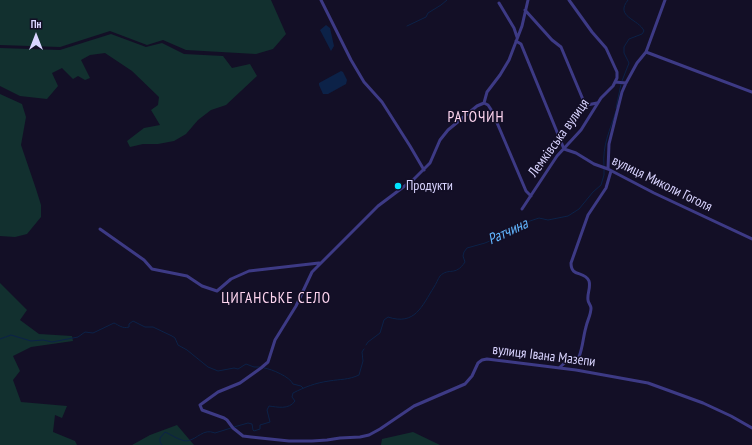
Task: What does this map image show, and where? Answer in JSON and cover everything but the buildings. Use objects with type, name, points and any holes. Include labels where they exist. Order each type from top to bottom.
[{"type":"street","points":[[321,0],[364,82],[382,102],[424,170]]},
{"type":"street","points":[[484,103],[487,92],[509,60],[522,26],[528,0]]},
{"type":"street","points":[[569,0],[592,32],[606,48],[621,82]]},
{"type":"street","points":[[559,368],[568,360],[579,357],[590,314],[591,308],[588,299],[590,289],[588,279],[573,272],[571,270],[571,263],[588,215],[606,188],[610,144],[621,82],[646,52],[665,0]]},
{"type":"street","points":[[499,2],[514,28],[517,39],[521,44],[564,149]]},
{"type":"street","points":[[525,10],[552,40],[561,47],[584,102],[587,104],[597,103]]},
{"type":"street","points":[[646,52],[752,92]]},
{"type":"street","name":"Лемківська вулиця","points":[[522,209],[557,156],[580,130],[597,103],[621,82]]},
{"type":"street","points":[[100,229],[144,260],[152,269],[187,276],[211,290],[217,290],[231,279],[249,271],[319,263],[345,241],[362,221],[378,206],[414,180],[430,163],[440,140],[448,130],[477,106],[484,103]]},
{"type":"street","points":[[484,103],[488,105],[492,111],[526,190],[531,196]]},
{"type":"street","name":"вулиця Миколи Гоголя","points":[[564,149],[576,153],[600,167],[608,169],[752,239]]},
{"type":"street","name":"вулиця Івана Мазепи","points":[[319,263],[312,272],[296,306],[278,333],[268,362],[240,383],[218,392],[200,405],[202,410],[227,420],[233,428],[243,436],[289,441],[312,441],[369,435],[414,406],[465,384],[469,380],[478,363],[482,360],[495,360],[559,368],[648,383],[703,403],[752,428]]},
{"type":"green space","points":[[0,0],[271,0],[286,34],[273,49],[256,54],[186,50],[163,40],[147,45],[110,31],[60,47],[0,45]]},
{"type":"green space","points":[[111,34],[146,47],[162,43],[184,54],[223,56],[232,68],[250,64],[257,76],[226,105],[211,110],[198,120],[186,134],[174,141],[158,144],[143,144],[130,147],[127,141],[144,128],[160,125],[151,110],[158,105],[159,97],[132,71],[105,53],[90,55],[81,60],[90,78],[85,80],[78,76],[73,79],[62,68],[52,73],[58,86],[47,99],[20,96],[0,86],[0,48],[60,50]]},
{"type":"green space","points":[[0,94],[22,104],[26,117],[21,145],[41,205],[41,217],[27,234],[15,237],[0,236]]},
{"type":"green space","points":[[0,283],[27,310],[20,320],[39,334],[72,336],[73,341],[31,347],[13,356],[20,371],[13,380],[21,402],[67,406],[62,418],[55,415],[53,432],[75,441],[77,445],[0,445]]},
{"type":"green space","points":[[177,425],[194,445],[132,445],[150,435]]},
{"type":"green space","points":[[413,432],[440,445],[381,445],[382,439]]},
{"type":"water","points":[[326,25],[330,28],[334,46],[331,51],[320,30]]},
{"type":"water","points":[[341,71],[347,80],[346,84],[328,94],[323,94],[319,83]]},
{"type":"waterway","points":[[407,26],[426,17],[428,13],[447,0]]},
{"type":"waterway","name":"Ратчина","points":[[622,81],[629,63],[624,53],[624,47],[629,39],[642,34],[644,31],[626,14],[624,6],[628,0]]},
{"type":"waterway","name":"Ратчина","points":[[616,108],[621,84]]},
{"type":"waterway","name":"Ратчина","points":[[604,166],[605,145],[616,111]]},
{"type":"waterway","name":"Ратчина","points":[[366,345],[380,333],[384,320],[388,317],[405,319],[417,312],[426,301],[440,276],[443,273],[455,271],[465,262],[463,256],[467,248],[485,243],[539,218],[548,220],[568,216],[579,209],[601,185],[604,169]]},
{"type":"waterway","points":[[0,339],[11,335],[31,341],[43,340],[52,342],[78,337],[85,332],[93,333],[114,323],[122,327],[129,327],[129,324],[133,321],[145,327],[153,327],[172,336],[175,338],[178,345],[187,350],[208,367],[218,371],[234,368],[238,369],[246,364],[254,367],[260,367]]},
{"type":"waterway","name":"Ратчина","points":[[234,427],[248,423],[252,424],[254,431],[260,429],[260,425],[270,422],[267,410],[269,406],[290,406],[295,401],[292,397],[293,393],[319,383],[348,379],[359,375],[363,361],[362,352],[364,349]]},
{"type":"waterway","points":[[264,368],[280,374],[293,384],[303,388]]},
{"type":"waterway","name":"Ратчина","points":[[162,445],[160,438],[165,432],[187,441],[207,432],[215,433],[231,428]]},
{"type":"place","name":"Продукти","points":[[398,186]]},
{"type":"district","name":"РАТОЧИН","points":[[476,118]]},
{"type":"district","name":"ЦИГАНСЬКЕ СЕЛО","points":[[276,299]]}]
